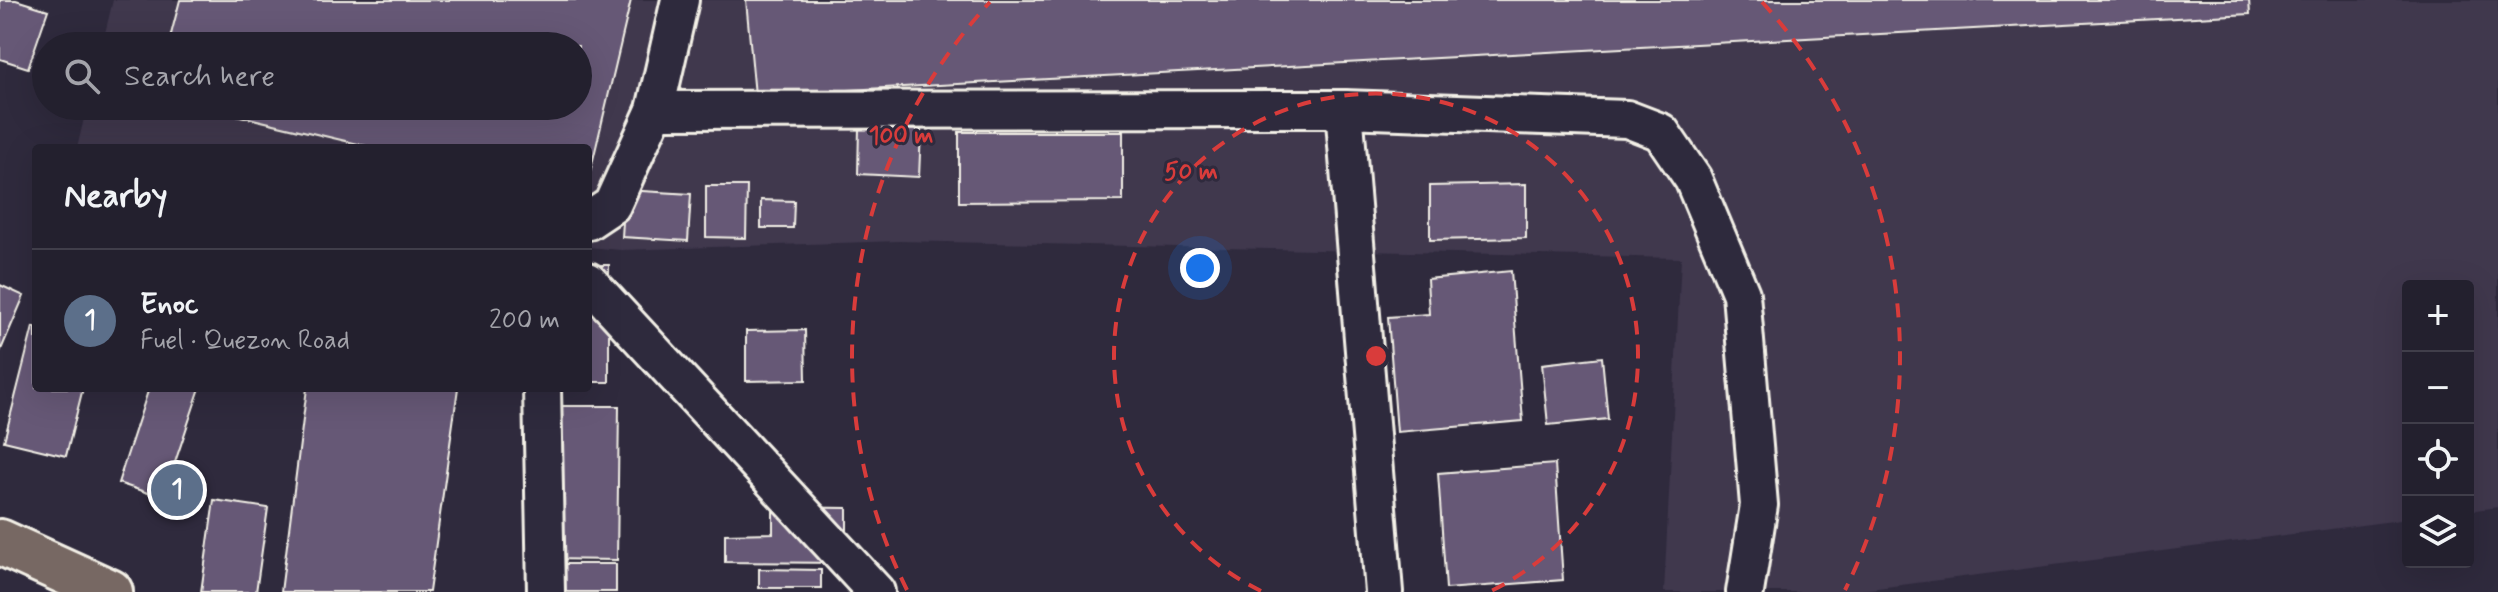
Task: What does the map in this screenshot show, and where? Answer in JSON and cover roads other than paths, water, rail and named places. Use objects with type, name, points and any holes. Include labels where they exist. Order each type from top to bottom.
[{"type":"main road","points":[[0,542],[110,592]]},
{"type":"lane","points":[[592,218],[612,205],[655,110],[680,0]]},
{"type":"lane","points":[[655,110],[1344,109],[1627,119],[1661,132],[1693,179],[1741,294],[1759,505],[1745,592]]},
{"type":"lane","points":[[1344,109],[1384,592]]},
{"type":"lane","points":[[592,285],[876,592]]},
{"type":"lane","points":[[542,392],[546,592]]},
{"type":"place","name":"Enoc","points":[[177,490]]}]
